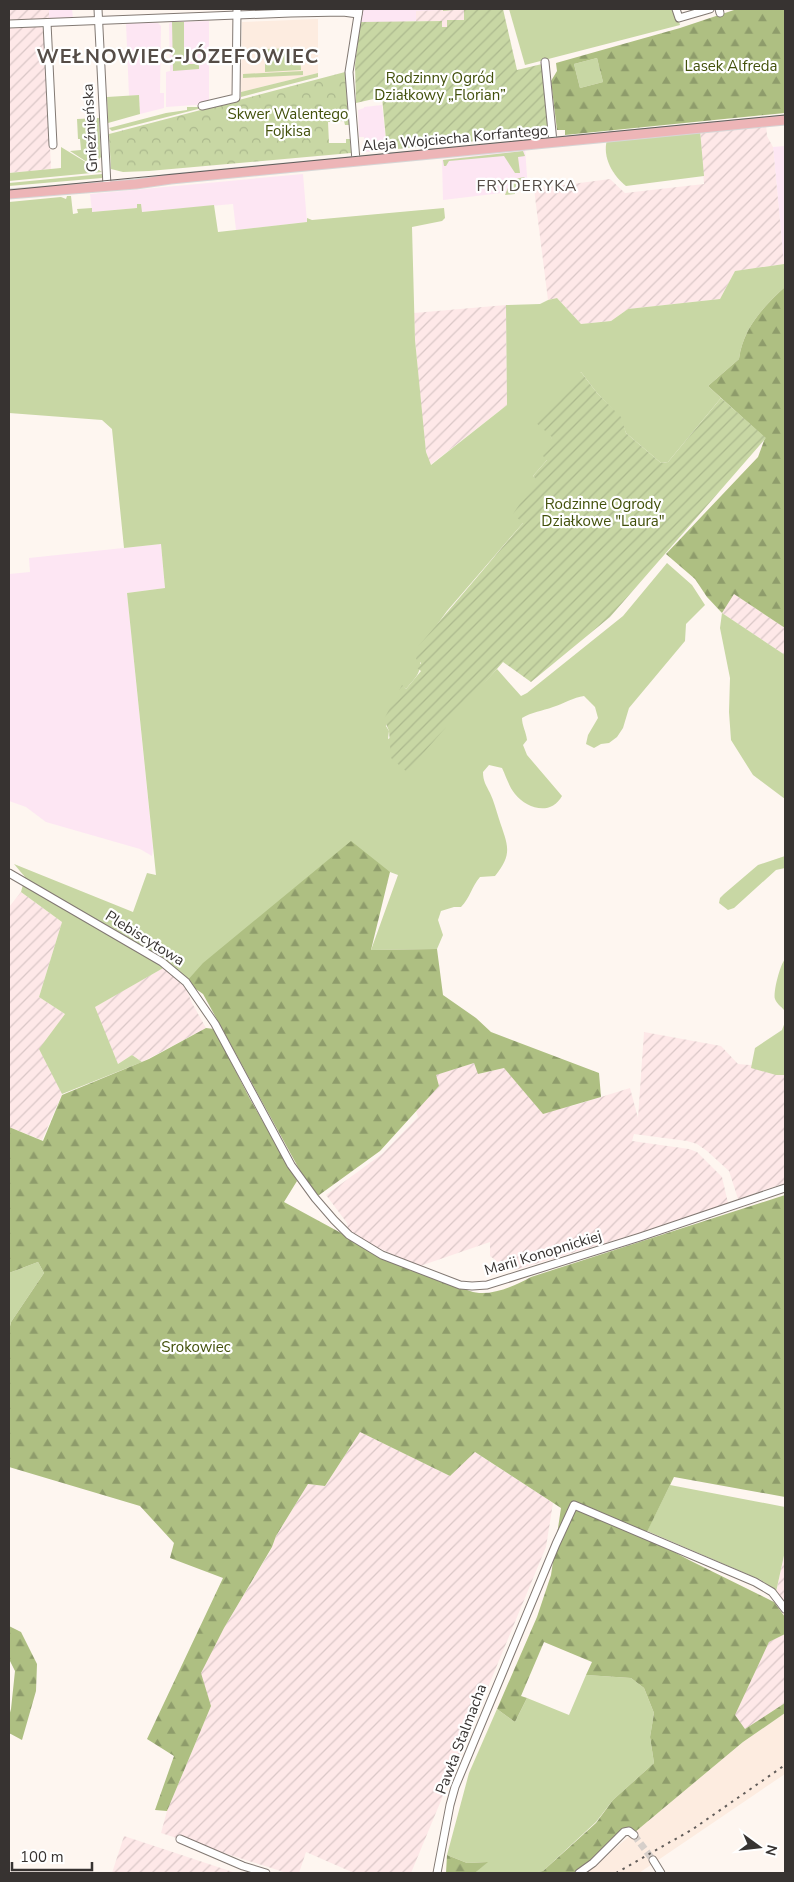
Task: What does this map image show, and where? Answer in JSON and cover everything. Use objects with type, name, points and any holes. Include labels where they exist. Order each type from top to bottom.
[{"type":"main road","name":"Aleja Wojciecha Korfantego","points":[[9,194],[785,120]]},
{"type":"street","name":"Gnieźnieńska","points":[[98,9],[107,186]]},
{"type":"street","points":[[676,9],[678,18],[710,9]]},
{"type":"street","points":[[9,24],[98,21],[237,12],[358,11],[349,72],[356,161]]},
{"type":"street","points":[[202,106],[236,98],[237,12]]},
{"type":"street","points":[[46,23],[53,145]]},
{"type":"street","points":[[545,62],[553,142]]},
{"type":"street","name":"Plebiscytowa","points":[[10,874],[162,962],[186,982],[215,1024],[259,1107]]},
{"type":"street","name":"Marii Konopnickiej","points":[[259,1107],[291,1165],[315,1198],[349,1235],[382,1255],[460,1284],[472,1286],[487,1285],[640,1237],[785,1188]]},
{"type":"street","name":"Pawła Stalmacha","points":[[437,1873],[450,1805],[456,1787],[502,1673],[574,1505],[755,1582],[772,1592],[785,1609]]},
{"type":"street","points":[[578,1873],[593,1863],[624,1832],[629,1831],[634,1835]]},
{"type":"street","points":[[180,1839],[243,1866],[266,1873]]},
{"type":"street","points":[[653,1860],[661,1873]]},
{"type":"shaded area","points":[[9,9],[49,9],[49,19],[9,20]]},
{"type":"shaded area","points":[[49,9],[72,9],[73,18],[49,19]]},
{"type":"shaded area","points":[[362,9],[443,9],[443,11],[416,11],[416,21],[360,22]]},
{"type":"shaded area","points":[[464,9],[464,20],[447,27],[442,27],[442,21],[416,21],[416,11]]},
{"type":"shaded area","points":[[318,19],[318,73],[241,92],[242,22]]},
{"type":"shaded area","points":[[209,21],[209,104],[166,107],[166,72],[170,71],[169,24],[171,22]]},
{"type":"shaded area","points":[[126,23],[158,23],[161,26],[160,93],[164,93],[164,108],[140,114],[139,95],[129,96]]},
{"type":"shaded area","points":[[39,26],[45,30],[51,169],[9,173],[9,27]]},
{"type":"shaded area","points":[[382,105],[387,150],[365,152],[364,137],[359,137],[358,110],[364,107]]},
{"type":"shaded area","points":[[766,124],[767,136],[773,147],[784,264],[735,271],[720,299],[628,309],[611,321],[581,324],[557,298],[548,300],[534,189],[610,179],[625,193],[704,184],[700,130]]},
{"type":"shaded area","points":[[785,146],[785,264],[784,264],[773,147]]},
{"type":"shaded area","points":[[525,148],[528,190],[443,200],[442,160]]},
{"type":"shaded area","points":[[303,174],[307,222],[236,230],[233,204],[141,212],[140,204],[137,208],[92,212],[90,194]]},
{"type":"shaded area","points":[[506,305],[507,405],[430,465],[426,452],[423,426],[414,313]]},
{"type":"shaded area","points":[[161,544],[165,588],[127,593],[153,848],[152,856],[140,849],[46,822],[26,807],[9,801],[9,574],[30,572],[29,558]]},
{"type":"shaded area","points":[[734,594],[785,628],[785,655],[722,613]]},
{"type":"shaded area","points":[[21,892],[62,922],[39,997],[65,1014],[40,1049],[62,1094],[42,1140],[9,1127],[9,907]]},
{"type":"shaded area","points":[[165,967],[185,986],[206,1028],[142,1062],[132,1055],[118,1064],[94,1007]]},
{"type":"shaded area","points":[[644,1032],[721,1046],[738,1064],[785,1068],[785,1183],[738,1199],[729,1171],[697,1144],[634,1134],[632,1141],[689,1149],[697,1152],[722,1177],[728,1203],[642,1232],[515,1270],[506,1268],[490,1256],[490,1242],[420,1266],[367,1243],[348,1230],[347,1223],[326,1195],[382,1154],[418,1117],[416,1111],[439,1086],[435,1075],[474,1063],[479,1074],[504,1068],[517,1083],[572,1106],[630,1088],[638,1118]]},
{"type":"shaded area","points":[[360,1432],[450,1476],[475,1452],[553,1503],[546,1547],[411,1873],[354,1873],[306,1852],[299,1873],[287,1873],[161,1833],[167,1811],[211,1706],[200,1673],[224,1628],[272,1548],[276,1536],[308,1484],[325,1486]]},
{"type":"shaded area","points":[[785,1551],[785,1617],[774,1602]]},
{"type":"shaded area","points":[[785,1634],[785,1703],[745,1729],[734,1715],[769,1642]]},
{"type":"shaded area","points":[[785,1713],[785,1774],[639,1873],[585,1873],[743,1742]]},
{"type":"shaded area","points":[[124,1836],[236,1873],[112,1873]]},
{"type":"green space","points":[[443,9],[464,9],[443,11]]},
{"type":"green space","name":"Rodzinny Ogród Działkowy „Florian”","points":[[464,9],[503,9],[517,70],[542,64],[549,134],[387,150],[382,97],[356,103],[355,65],[360,22],[442,21],[442,27],[447,27],[447,20],[464,20]]},
{"type":"green space","points":[[509,9],[675,9],[680,25],[525,65]]},
{"type":"green space","name":"Lasek Alfreda","points":[[737,9],[785,9],[785,113],[565,135],[565,130],[557,130],[551,81],[557,71],[556,63],[680,28]],"holes":[[[597,58],[603,82],[580,88],[574,64]]]},
{"type":"green space","points":[[172,22],[184,22],[184,48],[188,48],[189,64],[199,64],[199,69],[173,71]]},
{"type":"green space","points":[[300,48],[301,70],[265,72],[265,49]]},
{"type":"green space","points":[[597,58],[603,82],[580,88],[574,64]]},
{"type":"green space","points":[[303,71],[303,75],[243,78],[243,74]]},
{"type":"green space","name":"Skwer Walentego Fojkisa","points":[[345,72],[349,125],[345,125],[344,121],[328,122],[329,143],[346,143],[346,139],[350,139],[351,153],[149,171],[123,172],[111,169],[109,134]]},
{"type":"green space","points":[[318,73],[318,77],[241,97],[241,92]]},
{"type":"green space","points":[[139,95],[140,114],[108,123],[107,97]]},
{"type":"green space","points":[[187,107],[202,108],[112,131],[109,128],[166,113],[187,110]]},
{"type":"green space","points":[[99,118],[101,157],[93,166],[70,151],[81,150],[80,139],[78,139],[77,119]]},
{"type":"green space","points":[[700,130],[704,176],[626,186],[613,172],[607,159],[607,140]]},
{"type":"green space","points":[[61,147],[102,172],[9,181],[9,173],[61,168]]},
{"type":"green space","points":[[523,151],[525,156],[518,157],[520,173],[515,173],[504,156],[449,161],[446,166],[444,166],[443,160]]},
{"type":"green space","points":[[102,174],[102,178],[9,186],[9,183]]},
{"type":"green space","points":[[524,177],[528,181],[521,182],[522,190],[515,191],[515,194],[505,195],[511,180]]},
{"type":"green space","points":[[67,196],[71,196],[73,214],[78,213],[77,209],[92,208],[92,212],[137,208],[137,204],[141,204],[142,212],[214,205],[218,232],[307,222],[307,218],[312,220],[444,208],[445,218],[442,221],[412,227],[415,340],[426,452],[431,465],[507,405],[506,305],[540,304],[557,298],[581,324],[611,321],[628,309],[720,299],[735,271],[784,264],[785,287],[755,319],[745,337],[739,359],[708,386],[721,398],[668,462],[661,463],[626,433],[620,417],[597,393],[581,372],[549,444],[547,460],[533,476],[537,479],[531,488],[523,523],[447,611],[418,651],[419,672],[406,689],[402,686],[386,726],[389,731],[388,739],[470,698],[497,669],[521,696],[527,693],[623,616],[667,563],[692,585],[705,605],[686,624],[685,641],[629,708],[623,728],[617,737],[609,743],[601,744],[594,748],[586,744],[588,735],[598,718],[595,707],[584,696],[522,718],[527,740],[523,745],[527,755],[562,796],[552,806],[539,808],[532,806],[515,794],[502,768],[489,765],[483,772],[484,780],[493,799],[504,835],[507,854],[505,861],[495,876],[480,877],[461,907],[441,911],[438,920],[443,935],[437,949],[371,950],[398,875],[390,872],[186,982],[165,967],[95,1007],[118,1064],[132,1055],[142,1062],[62,1094],[39,1049],[65,1014],[39,997],[62,922],[21,892],[25,877],[14,864],[133,912],[147,873],[156,875],[127,593],[165,588],[161,544],[124,548],[112,429],[102,420],[9,413],[9,202],[61,197],[66,199]]},
{"type":"green space","points":[[785,287],[785,628],[734,594],[722,613],[707,597],[695,579],[666,554],[758,457],[765,438],[708,386],[739,359],[745,337],[755,319]]},
{"type":"green space","name":"Rodzinne Ogrody Działkowe \"Laura\"","points":[[581,372],[597,393],[621,417],[626,433],[661,463],[668,462],[721,398],[766,438],[610,617],[531,682],[503,662],[407,772],[391,758],[389,731],[384,719],[402,685],[406,689],[421,671],[417,668],[421,663],[416,659],[418,651],[416,649],[523,523],[513,514],[536,479],[533,476],[547,460],[541,454],[552,437],[534,421]]},
{"type":"green space","points":[[722,613],[785,655],[785,799],[753,775],[731,740],[729,712],[730,678],[720,628]]},
{"type":"green space","points":[[351,841],[390,872],[371,950],[437,949],[443,995],[476,1018],[491,1032],[599,1073],[601,1097],[543,1114],[504,1068],[478,1074],[474,1063],[436,1075],[439,1086],[380,1151],[315,1198],[203,994],[186,982],[203,963]]},
{"type":"green space","points":[[785,856],[785,868],[776,870],[734,908],[728,910],[719,903],[720,898],[724,894],[758,865]]},
{"type":"green space","points":[[785,959],[785,1012],[776,1001],[775,996],[779,972]]},
{"type":"green space","points":[[785,1022],[785,1075],[776,1075],[751,1068],[755,1048],[782,1030]]},
{"type":"green space","name":"Srokowiec","points":[[206,1028],[214,1029],[250,1099],[297,1181],[284,1202],[376,1252],[460,1285],[470,1291],[485,1293],[501,1290],[531,1277],[785,1195],[785,1497],[674,1477],[645,1536],[774,1602],[785,1617],[785,1634],[769,1642],[735,1715],[745,1729],[785,1703],[785,1713],[743,1742],[635,1832],[628,1829],[613,1837],[589,1864],[574,1873],[534,1873],[543,1871],[596,1823],[613,1800],[654,1763],[650,1737],[654,1713],[644,1688],[631,1678],[586,1675],[592,1662],[544,1642],[521,1696],[527,1698],[515,1722],[497,1709],[537,1617],[551,1575],[561,1508],[475,1452],[450,1476],[360,1432],[325,1486],[308,1484],[224,1628],[201,1673],[211,1706],[167,1811],[155,1810],[174,1756],[147,1739],[223,1578],[170,1558],[174,1543],[140,1506],[9,1467],[9,1331],[11,1322],[44,1273],[38,1262],[9,1273],[9,1127],[43,1141],[62,1095],[149,1059]]},
{"type":"green space","points":[[38,1262],[44,1273],[11,1322],[9,1331],[9,1273]]},
{"type":"green space","points":[[670,1485],[785,1507],[785,1551],[776,1592],[761,1580],[647,1531]]},
{"type":"green space","points":[[9,1626],[21,1632],[37,1664],[36,1691],[22,1740],[9,1733],[9,1716],[15,1671],[9,1659]]},
{"type":"green space","points":[[586,1675],[631,1678],[644,1688],[654,1713],[650,1737],[654,1763],[613,1800],[596,1822],[543,1871],[534,1873],[475,1873],[487,1862],[467,1863],[447,1855],[469,1773],[497,1709],[515,1722],[527,1698],[569,1715]]},
{"type":"green space","points":[[447,1855],[467,1863],[488,1862],[475,1873],[446,1873]]},
{"type":"tunnel","points":[[634,1835],[653,1860]]},
{"type":"tram line","points":[[9,190],[785,115]]},
{"type":"railway","points":[[616,1873],[693,1829],[785,1765]]},
{"type":"district","name":"WEŁNOWIEC-JÓZEFOWIEC","points":[[178,56]]},
{"type":"district","name":"FRYDERYKA","points":[[527,186]]}]
